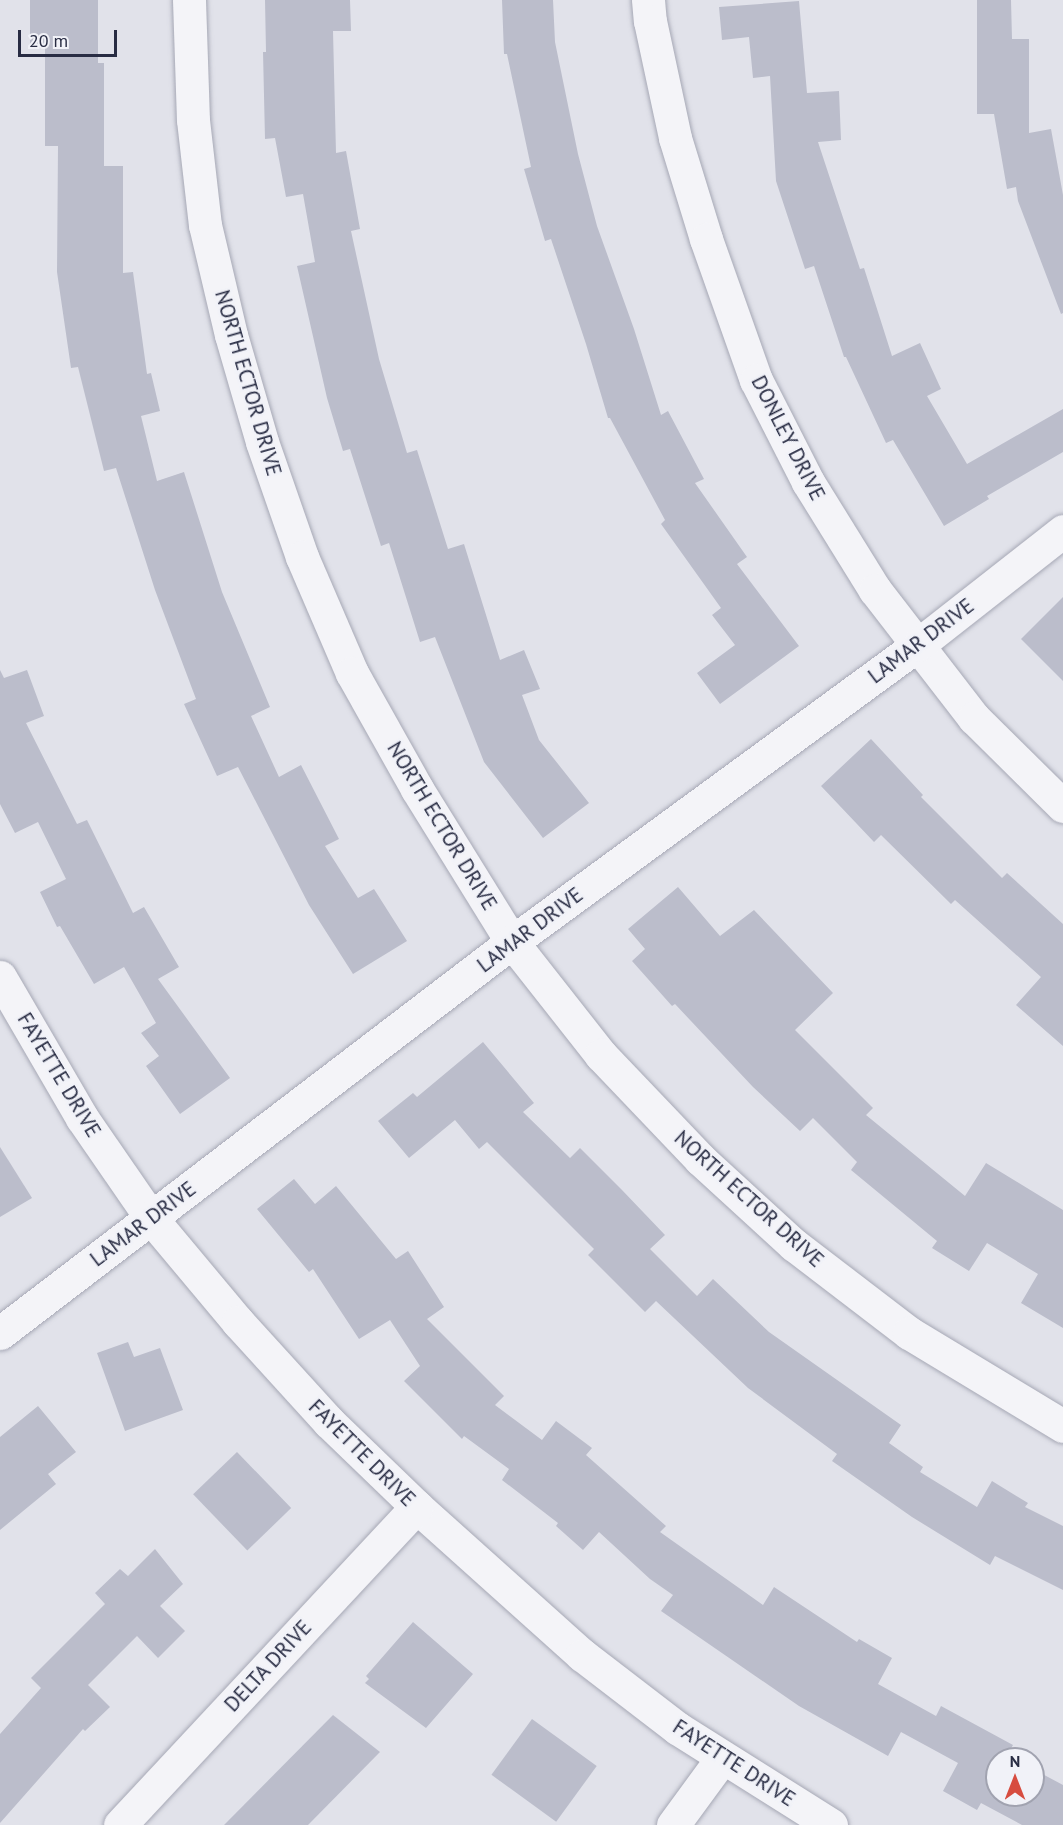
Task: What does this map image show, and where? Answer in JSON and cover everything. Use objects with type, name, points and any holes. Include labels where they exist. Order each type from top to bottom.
[{"type":"street","name":"NORTH ECTOR DRIVE","points":[[189,0],[194,120],[205,225],[231,335],[262,442],[302,556],[352,673],[417,789],[512,942],[601,1055],[700,1159],[794,1245],[909,1333],[1063,1426]]},
{"type":"street","name":"DONLEY DRIVE","points":[[648,0],[650,21],[675,138],[706,239],[756,380],[808,482],[869,580],[974,718],[1063,806]]},
{"type":"street","name":"LAMAR DRIVE","points":[[0,1333],[512,942],[919,644],[1063,531]]},
{"type":"street","name":"FAYETTE DRIVE","points":[[0,977],[82,1118],[151,1218],[238,1322],[329,1422],[417,1507],[582,1655],[722,1758],[831,1825]]},
{"type":"street","name":"DELTA DRIVE","points":[[120,1825],[417,1507]]},
{"type":"street","points":[[673,1825],[722,1758]]},
{"type":"building","points":[[30,0],[98,0],[98,63],[104,63],[104,166],[123,166],[123,273],[133,272],[147,374],[151,373],[160,411],[141,416],[157,481],[184,472],[222,592],[270,707],[251,716],[279,777],[301,765],[339,839],[325,846],[358,898],[374,889],[407,941],[353,974],[309,905],[238,767],[217,776],[184,704],[196,699],[155,590],[116,468],[104,471],[78,367],[71,368],[57,272],[58,146],[45,146],[45,45],[30,45]]},
{"type":"building","points":[[265,0],[350,0],[351,31],[333,31],[336,153],[346,151],[360,229],[351,231],[379,359],[407,453],[417,450],[448,549],[464,544],[500,660],[524,650],[540,689],[522,695],[539,740],[589,803],[543,838],[484,762],[435,637],[420,642],[389,543],[381,546],[350,449],[343,451],[327,398],[297,266],[315,262],[303,194],[286,197],[275,138],[265,139],[263,52],[266,52]]},
{"type":"building","points":[[502,0],[553,0],[555,42],[578,154],[597,226],[634,329],[661,415],[668,411],[704,479],[695,483],[747,557],[737,564],[799,646],[720,704],[697,673],[735,645],[712,615],[721,608],[661,524],[665,520],[608,418],[551,239],[545,241],[524,169],[531,167],[507,54],[504,54]]},
{"type":"building","points":[[977,0],[1011,0],[1012,39],[1029,39],[1029,133],[1051,129],[1063,195],[1063,313],[1061,314],[1018,201],[1016,187],[1007,189],[994,114],[977,114]]},
{"type":"building","points":[[799,1],[807,93],[839,91],[841,140],[818,142],[860,269],[864,268],[892,356],[920,343],[941,389],[927,396],[967,464],[1063,409],[1063,452],[987,496],[989,499],[944,526],[893,440],[886,443],[844,357],[814,266],[805,269],[776,181],[770,76],[753,78],[749,37],[722,40],[719,7]]},
{"type":"building","points":[[1063,597],[1063,681],[1021,639]]},
{"type":"building","points":[[0,670],[4,678],[27,670],[44,716],[26,723],[77,824],[87,820],[133,913],[144,907],[179,967],[158,979],[230,1078],[180,1114],[146,1066],[159,1056],[141,1033],[156,1023],[124,967],[94,984],[60,926],[57,927],[40,892],[66,879],[38,822],[15,833],[0,804]]},
{"type":"building","points":[[871,739],[923,795],[921,797],[1002,878],[1007,873],[1063,924],[1063,1046],[1016,1005],[1041,977],[955,900],[951,904],[881,835],[874,842],[821,786]]},
{"type":"building","points":[[678,887],[720,936],[754,910],[833,993],[795,1030],[873,1108],[866,1115],[965,1196],[986,1163],[1063,1210],[1063,1328],[1021,1303],[1038,1274],[987,1243],[969,1271],[932,1248],[937,1241],[851,1170],[857,1162],[813,1118],[800,1131],[753,1087],[675,1004],[672,1006],[632,961],[645,949],[628,929]]},
{"type":"building","points":[[483,1042],[534,1103],[523,1112],[570,1158],[580,1148],[665,1235],[650,1249],[697,1296],[713,1279],[769,1332],[901,1425],[889,1443],[923,1467],[920,1472],[977,1507],[992,1481],[1028,1503],[1025,1507],[1063,1526],[1063,1590],[995,1556],[990,1565],[912,1517],[832,1461],[837,1454],[748,1388],[656,1301],[645,1312],[588,1255],[594,1249],[487,1142],[479,1149],[455,1120],[409,1158],[378,1121],[413,1093],[417,1097]]},
{"type":"building","points":[[0,1147],[32,1198],[0,1217]]},
{"type":"building","points":[[294,1179],[315,1204],[336,1186],[396,1259],[408,1251],[444,1307],[427,1319],[504,1396],[495,1405],[542,1440],[556,1421],[592,1448],[586,1455],[666,1526],[660,1532],[763,1605],[774,1587],[857,1642],[859,1639],[892,1658],[878,1684],[936,1716],[941,1706],[1013,1745],[1012,1747],[985,1747],[985,1805],[981,1803],[977,1810],[943,1791],[958,1763],[901,1732],[888,1756],[799,1706],[661,1611],[673,1595],[650,1579],[599,1532],[583,1550],[556,1526],[558,1523],[502,1480],[509,1469],[464,1436],[462,1439],[404,1381],[420,1366],[390,1320],[359,1339],[313,1269],[309,1272],[257,1209]]},
{"type":"building","points":[[128,1342],[134,1357],[160,1348],[183,1410],[125,1431],[97,1353]]},
{"type":"building","points":[[38,1406],[76,1452],[48,1474],[56,1484],[0,1530],[0,1437]]},
{"type":"building","points":[[237,1452],[291,1508],[247,1550],[193,1494]]},
{"type":"building","points":[[155,1549],[183,1584],[160,1606],[185,1631],[158,1658],[137,1636],[88,1685],[110,1707],[85,1731],[83,1729],[0,1823],[0,1734],[41,1688],[31,1678],[105,1604],[95,1593],[120,1569],[128,1576]]},
{"type":"building","points":[[413,1622],[473,1674],[426,1728],[365,1683],[369,1679],[366,1676]]},
{"type":"building","points":[[333,1715],[380,1752],[308,1825],[224,1825]]},
{"type":"building","points":[[532,1719],[597,1766],[556,1822],[491,1775]]},
{"type":"building","points":[[1045,1775],[1063,1785],[1063,1825],[1022,1825],[988,1807],[1045,1807]]}]
